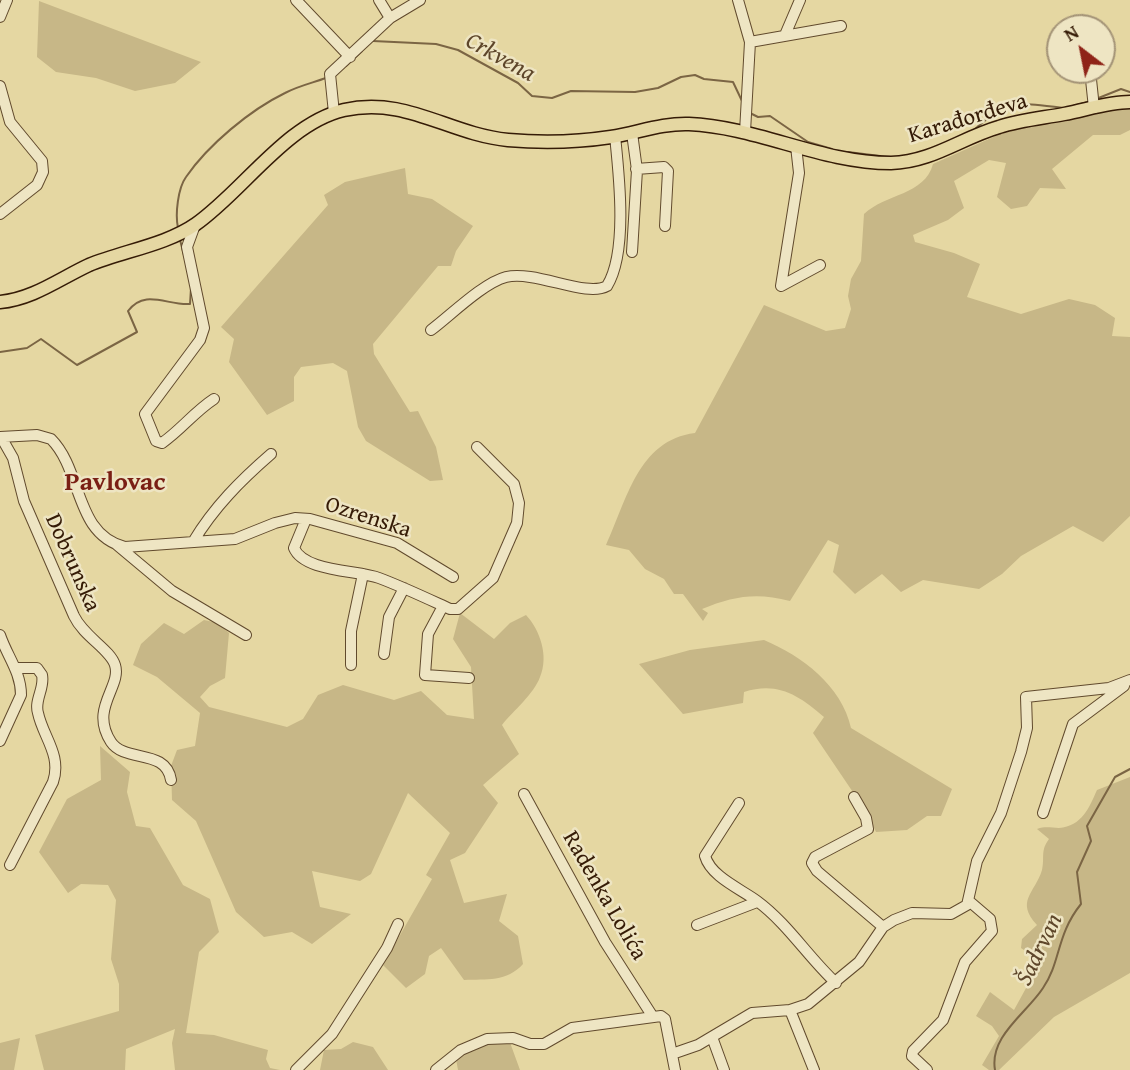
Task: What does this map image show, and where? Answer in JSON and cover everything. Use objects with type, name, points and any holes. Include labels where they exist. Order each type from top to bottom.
[{"type":"main road","name":"Karađorđeva","points":[[334,113],[385,105],[463,131],[507,140],[551,142],[615,136],[685,124],[746,126],[796,146],[842,159],[891,163],[918,160],[1000,126],[1093,102],[1130,102]]},
{"type":"main road","points":[[0,302],[23,298],[89,265],[192,227],[232,195],[293,137],[334,113]]},
{"type":"street","points":[[0,17],[7,0]]},
{"type":"street","points":[[296,0],[351,57]]},
{"type":"street","points":[[379,0],[390,18]]},
{"type":"street","points":[[334,113],[329,78],[390,18],[420,0]]},
{"type":"street","points":[[738,0],[750,42],[746,126]]},
{"type":"street","points":[[785,35],[800,0]]},
{"type":"street","points":[[750,42],[841,26]]},
{"type":"street","points":[[1091,84],[1093,102]]},
{"type":"street","points":[[0,86],[10,122],[41,161],[43,172],[37,185],[0,214]]},
{"type":"street","points":[[632,133],[636,169],[632,251]]},
{"type":"street","points":[[431,330],[492,284],[508,277],[545,277],[595,289],[607,286],[612,275],[621,212],[615,136]]},
{"type":"street","points":[[796,146],[799,173],[780,286],[820,265]]},
{"type":"street","points":[[636,169],[660,166],[668,171],[665,226]]},
{"type":"street","points":[[192,227],[187,247],[204,328],[200,340],[145,414],[156,441],[162,443],[196,410],[214,399]]},
{"type":"street","points":[[1,437],[37,435],[55,443],[91,523],[109,542],[172,591],[246,635]]},
{"type":"street","name":"Dobrunska","points":[[1,437],[13,458],[24,501],[74,616],[84,633],[107,652],[115,665],[115,681],[103,705],[109,739],[122,751],[150,757],[162,764],[169,771],[171,780]]},
{"type":"street","points":[[469,678],[425,675],[428,634],[443,606],[458,610],[486,585],[517,523],[519,503],[514,484],[477,447]]},
{"type":"street","points":[[193,542],[207,519],[234,487],[271,454]]},
{"type":"street","name":"Ozrenska","points":[[116,545],[125,547],[241,538],[275,523],[306,519],[397,543],[453,578]]},
{"type":"street","name":"Ozrenska","points":[[306,519],[294,548],[296,554],[328,568],[363,574],[443,606]]},
{"type":"street","points":[[351,665],[351,631],[363,574]]},
{"type":"street","points":[[384,654],[389,617],[404,589]]},
{"type":"street","points":[[0,635],[16,668],[21,695],[0,741]]},
{"type":"street","points":[[10,865],[53,782],[56,768],[52,748],[37,713],[42,675],[37,668],[16,668]]},
{"type":"street","points":[[1043,813],[1073,724],[1130,680]]},
{"type":"street","points":[[675,1070],[672,1054],[712,1037],[752,1013],[790,1010],[808,1004],[836,984],[859,962],[883,927],[912,914],[955,913],[969,901],[976,861],[1001,813],[1021,752],[1027,728],[1026,697],[1109,688],[1130,680]]},
{"type":"street","name":"Radenka Lolića","points":[[524,794],[605,942],[653,1017],[665,1019],[672,1054]]},
{"type":"street","points":[[855,797],[866,818],[867,829],[815,856],[813,866],[883,927]]},
{"type":"street","points":[[739,803],[705,858],[721,877],[782,922],[836,984]]},
{"type":"street","points":[[927,1070],[912,1056],[913,1051],[943,1020],[965,962],[992,931],[990,919],[969,901]]},
{"type":"street","points":[[697,925],[757,902]]},
{"type":"street","points":[[296,1070],[332,1034],[398,924]]},
{"type":"street","points":[[790,1010],[814,1070]]},
{"type":"street","points":[[436,1070],[461,1050],[486,1039],[508,1037],[544,1045],[572,1028],[653,1017]]},
{"type":"street","points":[[712,1037],[724,1070]]},
{"type":"shaded area","points":[[39,1],[201,62],[175,83],[135,91],[96,78],[56,72],[37,57]]},
{"type":"shaded area","points":[[1120,102],[1130,102],[1130,130],[1120,135],[1093,135],[1052,169],[1066,189],[1040,188],[1027,206],[1011,209],[997,197],[1006,163],[989,160],[954,181],[964,208],[948,220],[913,235],[915,242],[980,264],[967,297],[1021,314],[1069,299],[1095,305],[1115,318],[1112,336],[1130,337],[1130,516],[1103,542],[1073,526],[1021,556],[1002,574],[979,589],[923,580],[901,592],[882,574],[855,594],[833,572],[839,545],[828,540],[790,601],[756,596],[735,598],[702,609],[708,613],[703,621],[683,594],[674,594],[664,579],[645,569],[629,550],[606,545],[628,492],[647,460],[660,447],[676,438],[695,433],[764,305],[826,331],[845,328],[851,309],[848,296],[851,279],[861,261],[864,214],[922,182],[933,164],[1000,134]]},
{"type":"shaded area","points":[[405,168],[408,194],[432,199],[473,226],[456,251],[451,266],[438,266],[373,344],[374,354],[410,412],[418,411],[436,447],[443,480],[430,481],[366,441],[358,427],[347,371],[333,363],[301,367],[294,377],[294,401],[267,415],[229,362],[234,339],[221,327],[328,205],[324,195],[345,182]]},
{"type":"shaded area","points":[[460,613],[494,639],[510,623],[526,615],[542,644],[543,669],[537,683],[502,725],[519,754],[483,785],[498,803],[465,853],[450,860],[464,903],[507,894],[499,921],[518,936],[523,964],[503,977],[464,980],[441,948],[429,956],[425,974],[406,988],[383,965],[432,879],[426,875],[450,833],[408,793],[371,874],[360,881],[312,871],[320,907],[351,914],[312,944],[292,932],[264,937],[236,912],[196,821],[172,800],[171,766],[177,750],[195,746],[200,713],[157,677],[133,665],[141,644],[164,623],[184,634],[204,620],[218,623],[229,633],[225,678],[210,686],[200,697],[209,707],[287,727],[303,719],[318,695],[343,685],[394,700],[421,691],[447,715],[474,719],[471,667],[453,639]]},
{"type":"shaded area","points":[[764,640],[806,664],[830,686],[846,713],[851,728],[952,789],[941,816],[927,816],[907,830],[876,832],[867,813],[813,733],[824,717],[806,702],[777,689],[756,689],[744,692],[743,703],[683,714],[639,664],[690,650]]},
{"type":"shaded area","points":[[100,746],[130,772],[127,792],[136,826],[150,828],[183,885],[210,899],[219,932],[199,952],[186,1033],[214,1035],[268,1050],[266,1059],[270,1068],[280,1070],[175,1070],[172,1043],[175,1029],[126,1049],[125,1070],[44,1070],[35,1035],[119,1011],[119,984],[111,959],[116,900],[108,885],[81,884],[68,893],[39,852],[67,799],[101,780]]},
{"type":"shaded area","points":[[1130,777],[1130,973],[1054,1017],[999,1070],[989,1070],[982,1065],[999,1036],[992,1026],[976,1016],[990,992],[1014,1010],[1031,979],[1034,957],[1021,948],[1022,939],[1037,925],[1031,917],[1027,903],[1042,870],[1044,851],[1049,839],[1037,829],[1074,824],[1088,809],[1097,790]]},
{"type":"shaded area","points":[[508,1037],[520,1070],[458,1070],[454,1048]]},
{"type":"shaded area","points":[[20,1038],[14,1070],[0,1070],[0,1043]]},
{"type":"shaded area","points":[[353,1042],[373,1047],[388,1070],[320,1070],[324,1050],[341,1049]]},
{"type":"waterway","name":"Crkvena","points":[[373,41],[436,44],[458,50],[518,83],[532,96],[552,98],[571,91],[635,92],[658,88],[681,77],[695,75],[704,79],[733,82],[742,101]]},
{"type":"waterway","name":"Crkvena","points":[[346,66],[362,51]]},
{"type":"waterway","name":"Crkvena","points":[[178,228],[177,209],[181,188],[186,177],[206,153],[231,129],[272,100],[295,88],[326,78]]},
{"type":"waterway","name":"Crkvena","points":[[1096,99],[1121,89],[1130,92]]},
{"type":"waterway","name":"Crkvena","points":[[1069,107],[1088,102]]},
{"type":"waterway","name":"Crkvena","points":[[974,130],[996,112],[1016,105],[1064,108]]},
{"type":"waterway","name":"Crkvena","points":[[750,113],[758,117],[770,116],[808,142],[832,149]]},
{"type":"waterway","name":"Crkvena","points":[[848,152],[880,156]]},
{"type":"waterway","name":"Crkvena","points":[[180,240],[184,255]]},
{"type":"waterway","name":"Crkvena","points":[[0,352],[27,348],[41,339],[77,365],[137,332],[128,311],[135,304],[149,299],[190,304],[191,288]]},
{"type":"waterway","name":"Šadrvan","points":[[995,1070],[995,1058],[1003,1036],[1049,978],[1067,927],[1081,904],[1077,872],[1091,841],[1087,826],[1115,777],[1130,769]]},
{"type":"district","name":"Pavlovac","points":[[115,483]]}]
